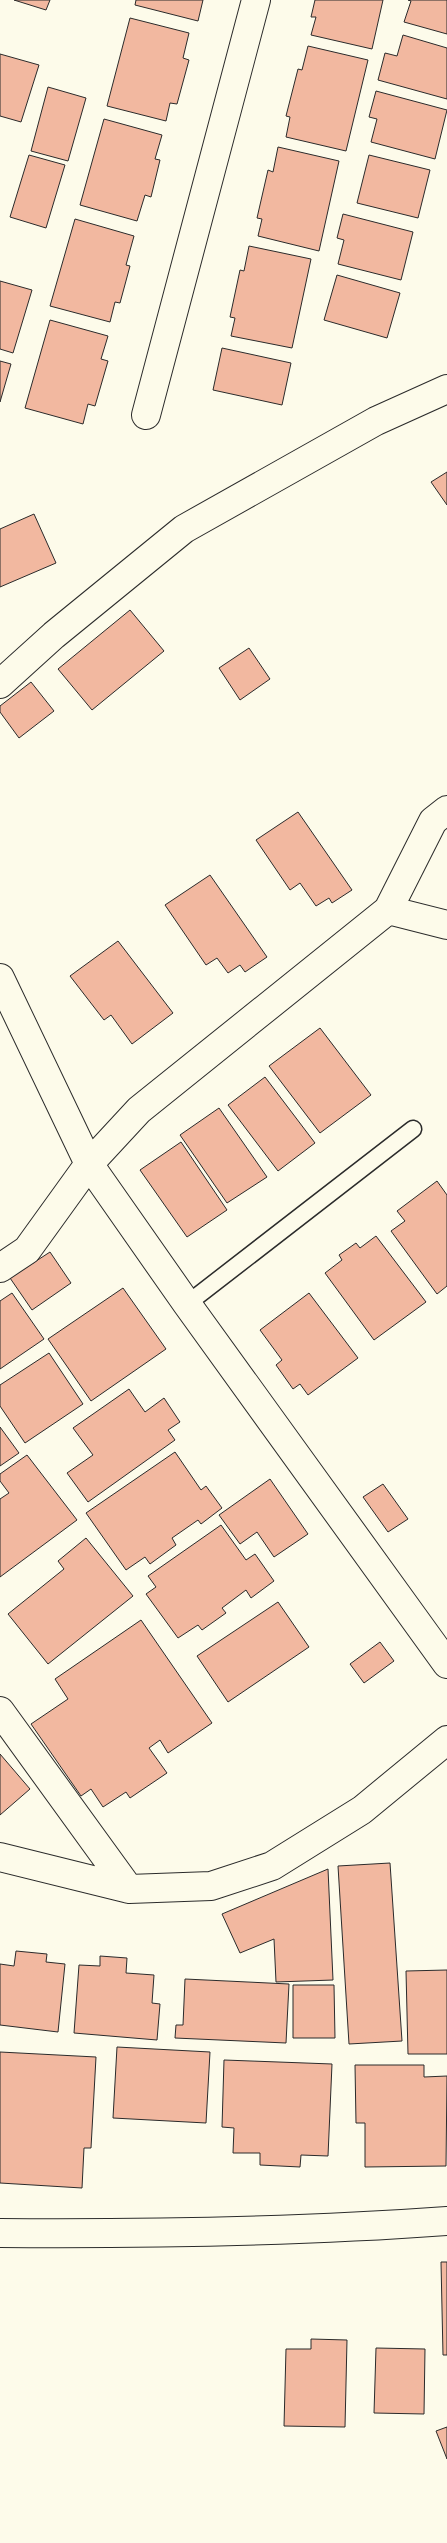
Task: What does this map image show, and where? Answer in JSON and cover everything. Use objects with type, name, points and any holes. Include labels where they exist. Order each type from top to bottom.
[{"type":"street","points":[[146,414],[256,0]]},
{"type":"street","points":[[0,684],[54,635],[184,529],[376,421],[447,389]]},
{"type":"street","points":[[0,1268],[28,1250],[89,1164],[139,1110],[388,910],[433,821],[447,810]]},
{"type":"street","points":[[388,910],[447,925]]},
{"type":"street","points":[[0,978],[89,1164],[187,1304],[447,1664]]},
{"type":"street","points":[[0,1711],[129,1889]]},
{"type":"street","points":[[0,1856],[129,1889],[211,1886],[272,1866],[362,1810],[447,1740]]},
{"type":"street","points":[[0,2233],[125,2234],[358,2227],[447,2221]]},
{"type":"lane","points":[[187,1304],[413,1128]]},
{"type":"building","points":[[14,0],[50,0],[46,10]]},
{"type":"building","points":[[136,0],[203,0],[198,21],[135,5]]},
{"type":"building","points":[[315,0],[383,0],[372,49],[311,35],[316,17],[311,17]]},
{"type":"building","points":[[408,0],[447,0],[447,34],[404,22],[411,1]]},
{"type":"building","points":[[130,18],[189,33],[183,58],[189,60],[177,104],[170,103],[166,121],[107,106]]},
{"type":"building","points":[[403,35],[447,48],[447,99],[378,80],[385,53],[397,56]]},
{"type":"building","points":[[308,46],[368,60],[346,151],[286,137],[290,117],[286,116],[298,69],[302,70]]},
{"type":"building","points":[[0,54],[39,65],[21,122],[0,116]]},
{"type":"building","points":[[48,87],[86,98],[68,161],[31,151]]},
{"type":"building","points":[[376,91],[447,110],[435,159],[371,142],[377,119],[369,117]]},
{"type":"building","points":[[104,119],[162,135],[155,159],[160,160],[151,197],[145,195],[137,221],[80,205]]},
{"type":"building","points":[[278,147],[339,161],[319,251],[258,236],[262,219],[257,218],[268,170],[273,172]]},
{"type":"building","points":[[29,155],[65,165],[46,228],[10,217]]},
{"type":"building","points":[[369,155],[430,170],[418,218],[357,203]]},
{"type":"building","points":[[343,214],[413,232],[401,280],[338,264],[344,240],[337,238]]},
{"type":"building","points":[[75,219],[134,236],[126,265],[130,266],[120,303],[115,302],[110,322],[50,306]]},
{"type":"building","points":[[249,246],[311,259],[292,348],[231,336],[235,318],[230,317],[240,270],[244,271]]},
{"type":"building","points":[[337,275],[400,293],[387,338],[324,320]]},
{"type":"building","points":[[0,281],[32,290],[13,353],[0,349]]},
{"type":"building","points":[[50,320],[108,336],[101,359],[108,361],[95,406],[88,404],[83,424],[25,408]]},
{"type":"building","points":[[222,348],[291,363],[282,405],[213,390]]},
{"type":"building","points":[[0,361],[11,364],[0,402]]},
{"type":"building","points":[[447,472],[447,505],[431,482]]},
{"type":"building","points":[[34,514],[56,563],[0,587],[0,529]]},
{"type":"building","points":[[130,610],[164,651],[92,710],[58,669]]},
{"type":"building","points":[[249,648],[270,679],[240,700],[219,668]]},
{"type":"building","points":[[31,682],[54,711],[19,738],[0,712],[0,706]]},
{"type":"building","points":[[298,812],[352,890],[332,903],[329,898],[316,906],[300,883],[290,890],[256,840]]},
{"type":"building","points":[[210,875],[267,957],[245,972],[240,965],[228,973],[217,958],[206,965],[165,905]]},
{"type":"building","points":[[118,941],[173,1013],[132,1044],[111,1015],[104,1020],[70,976]]},
{"type":"building","points":[[320,1028],[371,1095],[320,1133],[269,1066]]},
{"type":"building","points":[[265,1077],[315,1143],[278,1171],[228,1105]]},
{"type":"building","points":[[219,1108],[267,1177],[227,1203],[180,1135]]},
{"type":"building","points":[[181,1142],[227,1210],[187,1237],[140,1170]]},
{"type":"building","points":[[437,1181],[447,1195],[447,1286],[437,1294],[391,1231],[405,1221],[397,1211]]},
{"type":"building","points":[[376,1236],[426,1302],[374,1340],[325,1273],[342,1260],[339,1255],[356,1243],[360,1248]]},
{"type":"building","points":[[50,1252],[71,1283],[32,1310],[10,1278]]},
{"type":"building","points":[[123,1288],[166,1349],[91,1401],[48,1339]]},
{"type":"building","points":[[12,1293],[44,1339],[0,1369],[0,1301]]},
{"type":"building","points":[[309,1293],[358,1358],[308,1395],[300,1384],[293,1389],[276,1365],[282,1360],[260,1330]]},
{"type":"building","points":[[49,1353],[83,1404],[25,1443],[0,1406],[0,1385]]},
{"type":"building","points":[[129,1389],[145,1412],[164,1398],[180,1422],[168,1430],[175,1440],[88,1502],[67,1473],[93,1455],[73,1428]]},
{"type":"building","points":[[0,1427],[19,1453],[0,1466]]},
{"type":"building","points":[[175,1452],[201,1490],[206,1486],[222,1508],[201,1524],[198,1520],[172,1538],[176,1545],[150,1564],[145,1557],[126,1570],[86,1513]]},
{"type":"building","points":[[27,1455],[77,1520],[0,1577],[0,1499],[9,1493],[0,1481],[0,1474]]},
{"type":"building","points":[[270,1479],[308,1534],[274,1557],[257,1532],[240,1544],[219,1515]]},
{"type":"building","points":[[383,1484],[408,1519],[388,1532],[363,1497]]},
{"type":"building","points":[[221,1525],[246,1560],[255,1554],[274,1581],[251,1598],[246,1590],[222,1608],[226,1613],[202,1630],[198,1625],[178,1638],[146,1594],[156,1587],[148,1576]]},
{"type":"building","points":[[86,1538],[133,1596],[48,1664],[8,1614],[64,1569],[58,1561]]},
{"type":"building","points":[[278,1602],[309,1647],[228,1702],[197,1656]]},
{"type":"building","points":[[141,1620],[212,1723],[168,1753],[160,1740],[149,1748],[167,1773],[130,1798],[126,1792],[103,1807],[91,1789],[81,1796],[31,1724],[68,1699],[55,1679]]},
{"type":"building","points":[[380,1642],[394,1661],[364,1683],[350,1664]]},
{"type":"building","points":[[0,1754],[30,1789],[0,1815]]},
{"type":"building","points":[[390,1863],[402,2041],[349,2044],[338,1866]]},
{"type":"building","points":[[328,1869],[333,1980],[276,1982],[274,1939],[240,1953],[222,1914]]},
{"type":"building","points":[[16,1951],[47,1954],[46,1962],[65,1964],[58,2032],[0,2025],[0,1964],[14,1966]]},
{"type":"building","points":[[100,1956],[127,1958],[126,1973],[154,1975],[152,2003],[160,2004],[157,2040],[74,2033],[79,1965],[100,1966]]},
{"type":"building","points":[[447,1970],[447,2054],[408,2054],[406,1971]]},
{"type":"building","points":[[185,1979],[289,1984],[286,2043],[175,2038],[176,2025],[183,2025]]},
{"type":"building","points":[[293,1985],[334,1985],[335,2038],[293,2038]]},
{"type":"building","points":[[117,2047],[210,2052],[206,2123],[113,2118]]},
{"type":"building","points":[[0,2052],[96,2057],[91,2148],[84,2148],[82,2188],[0,2183]]},
{"type":"building","points":[[224,2060],[332,2064],[328,2156],[301,2155],[300,2167],[260,2165],[260,2153],[233,2153],[234,2128],[222,2127]]},
{"type":"building","points":[[355,2065],[424,2065],[424,2077],[447,2076],[446,2166],[365,2167],[365,2123],[356,2123]]},
{"type":"building","points":[[441,2262],[447,2262],[447,2355],[443,2355]]},
{"type":"building","points":[[311,2339],[347,2340],[345,2427],[284,2426],[286,2349],[311,2349]]},
{"type":"building","points":[[376,2348],[425,2349],[424,2414],[374,2413]]},
{"type":"building","points":[[447,2427],[447,2459],[436,2431]]}]
